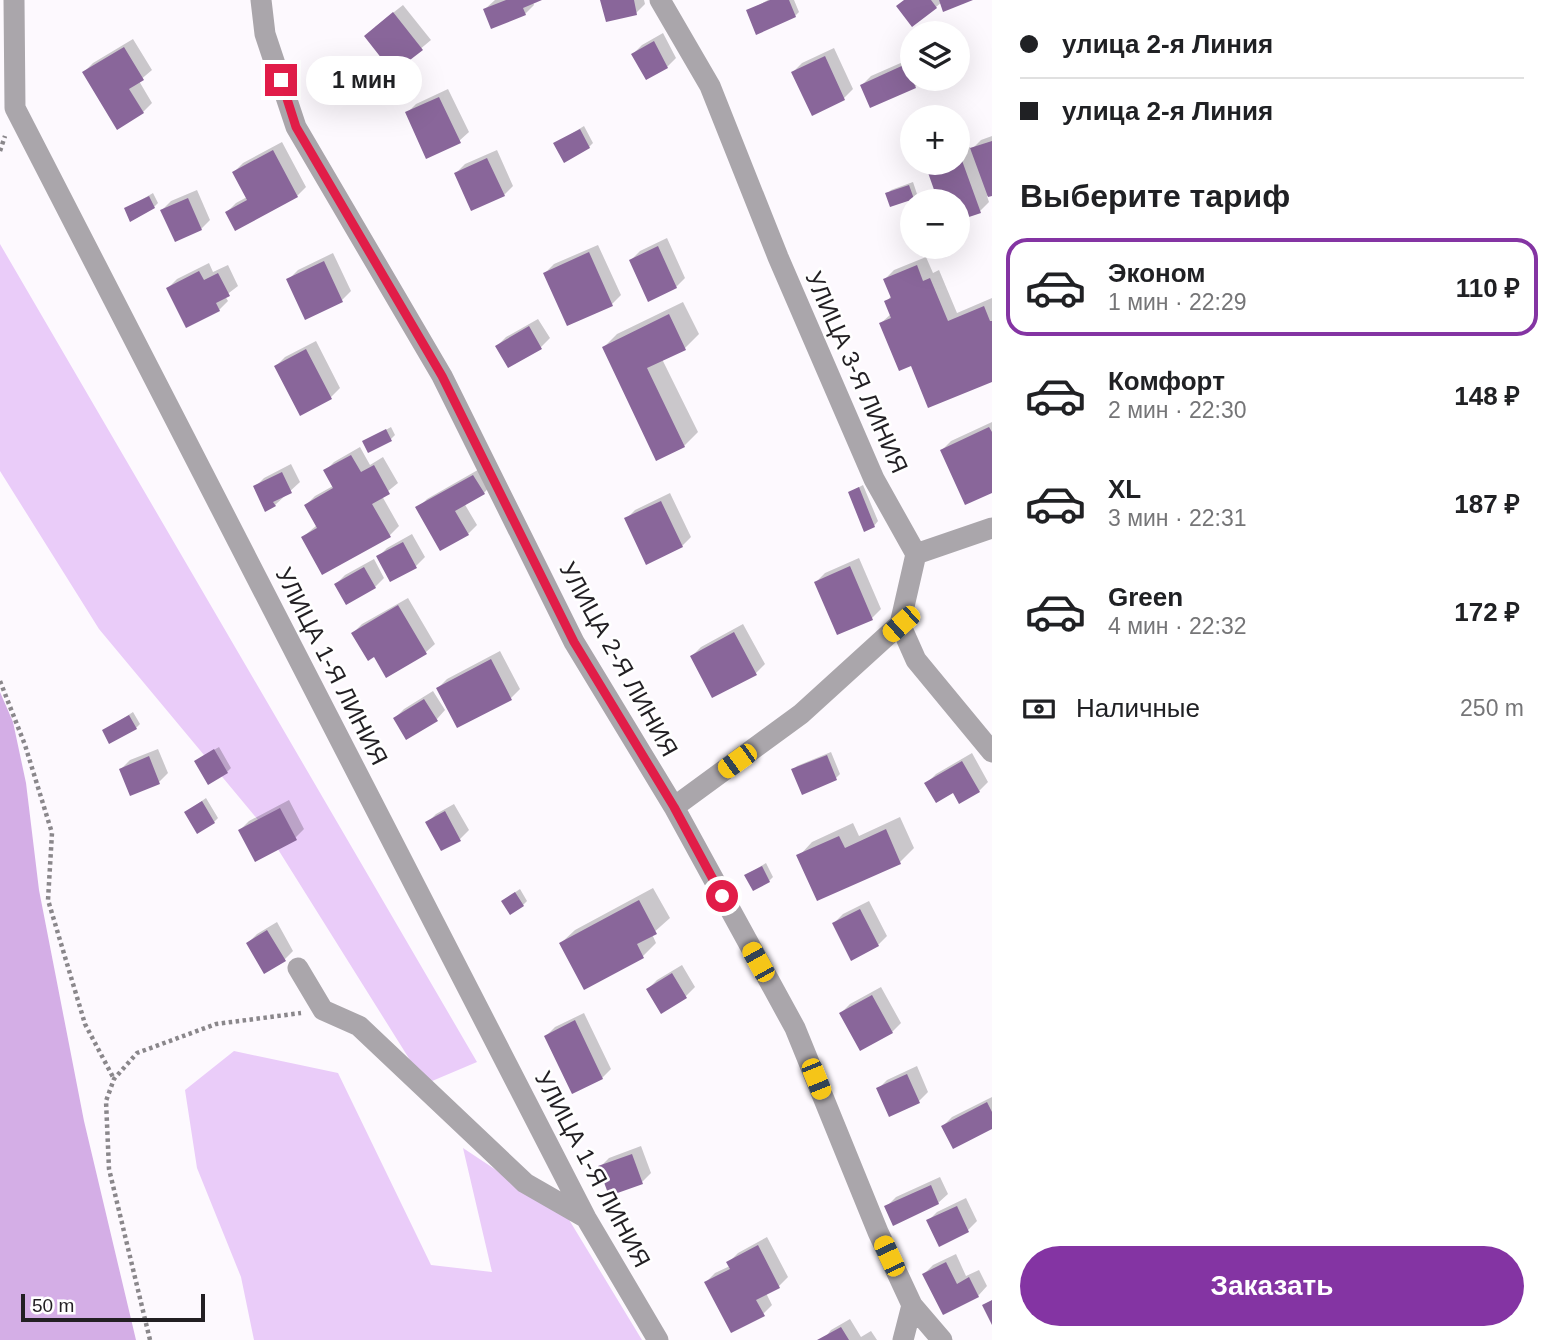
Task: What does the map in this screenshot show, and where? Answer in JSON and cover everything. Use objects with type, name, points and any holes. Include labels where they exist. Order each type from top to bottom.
[{"type":"street","name":"УЛИЦА 1-Я ЛИНИЯ","points":[[13,0],[15,108],[586,1218],[658,1340]]},
{"type":"street","name":"УЛИЦА 2-Я ЛИНИЯ","points":[[261,0],[265,34],[296,127],[442,376],[574,642],[674,807],[795,1028],[877,1232],[912,1305],[942,1340]]},
{"type":"street","name":"УЛИЦА 3-Я ЛИНИЯ","points":[[660,0],[710,86],[778,257],[874,479],[916,554]]},
{"type":"street","points":[[992,528],[916,554],[901,624],[916,660],[992,752]]},
{"type":"street","points":[[674,807],[801,714],[901,624]]},
{"type":"street","points":[[298,968],[323,1010],[359,1026],[525,1184],[586,1218]]},
{"type":"street","points":[[903,1340],[912,1305]]},
{"type":"path","points":[[0,681],[25,745],[51,833],[48,900],[85,1024],[114,1079]]},
{"type":"path","points":[[150,1340],[109,1168],[106,1101],[114,1079],[136,1053],[216,1024],[323,1010]]},
{"type":"shaded area","points":[[0,244],[477,1062],[425,1084],[264,827],[99,629],[0,471]]},
{"type":"shaded area","points":[[0,692],[13,722],[26,783],[39,890],[84,1121],[136,1340],[0,1340]]},
{"type":"shaded area","points":[[234,1051],[338,1073],[431,1265],[492,1272],[463,1148],[568,1218],[642,1340],[254,1340],[241,1277],[197,1168],[185,1090]]},
{"type":"building","points":[[506,0],[542,0],[523,8],[526,15],[491,29],[483,9]]},
{"type":"building","points":[[600,0],[634,0],[637,15],[606,22]]},
{"type":"building","points":[[770,0],[789,0],[796,17],[756,35],[746,10]]},
{"type":"building","points":[[904,0],[931,0],[937,8],[920,21],[907,21],[896,6]]},
{"type":"building","points":[[939,0],[973,0],[943,12]]},
{"type":"building","points":[[393,12],[423,50],[393,73],[364,36]]},
{"type":"building","points":[[654,41],[668,68],[646,80],[631,54]]},
{"type":"building","points":[[124,47],[144,80],[129,89],[144,113],[117,130],[82,72]]},
{"type":"building","points":[[825,56],[845,100],[812,116],[791,72]]},
{"type":"building","points":[[900,67],[900,91],[909,91],[870,108],[860,85]]},
{"type":"building","points":[[439,97],[461,143],[426,159],[405,112]]},
{"type":"building","points":[[580,129],[590,148],[564,163],[553,143]]},
{"type":"building","points":[[992,141],[992,196],[988,197],[970,148]]},
{"type":"building","points":[[273,150],[298,197],[235,231],[225,212],[247,200],[232,172]]},
{"type":"building","points":[[487,158],[505,196],[471,211],[454,173]]},
{"type":"building","points":[[929,175],[967,175],[981,213],[970,217],[970,189],[934,189]]},
{"type":"building","points":[[909,185],[910,189],[900,189],[900,204],[890,207],[885,193]]},
{"type":"building","points":[[149,196],[155,208],[130,222],[124,208]]},
{"type":"building","points":[[188,198],[202,230],[175,242],[160,210]]},
{"type":"building","points":[[658,246],[677,288],[648,302],[629,260]]},
{"type":"building","points":[[589,252],[613,306],[567,326],[543,273]]},
{"type":"building","points":[[324,261],[343,302],[305,320],[286,279]]},
{"type":"building","points":[[917,265],[923,281],[930,278],[948,321],[984,306],[992,321],[992,382],[928,408],[911,366],[899,371],[879,323],[891,318],[884,301],[891,298],[883,279]]},
{"type":"building","points":[[199,271],[204,280],[218,273],[230,296],[216,303],[220,311],[186,328],[166,288]]},
{"type":"building","points":[[669,314],[686,350],[647,368],[685,447],[656,461],[602,347]]},
{"type":"building","points":[[529,326],[542,349],[508,368],[495,346]]},
{"type":"building","points":[[306,349],[332,399],[300,416],[274,366]]},
{"type":"building","points":[[989,427],[992,432],[992,493],[965,505],[940,450]]},
{"type":"building","points":[[386,429],[392,441],[368,453],[362,441]]},
{"type":"building","points":[[351,455],[361,472],[374,465],[390,494],[372,504],[391,537],[322,575],[301,537],[317,528],[304,505],[333,488],[323,470]]},
{"type":"building","points":[[282,472],[292,493],[273,502],[276,506],[265,512],[253,486]]},
{"type":"building","points":[[473,475],[485,494],[455,511],[469,535],[440,551],[415,507]]},
{"type":"building","points":[[859,487],[875,527],[864,532],[848,492]]},
{"type":"building","points":[[661,501],[683,547],[646,565],[624,518]]},
{"type":"building","points":[[403,542],[417,568],[390,582],[376,556]]},
{"type":"building","points":[[850,566],[873,620],[837,635],[814,582]]},
{"type":"building","points":[[364,567],[376,588],[346,605],[334,584]]},
{"type":"building","points":[[398,605],[427,654],[386,678],[374,657],[368,661],[351,633]]},
{"type":"building","points":[[734,632],[757,675],[712,698],[690,656]]},
{"type":"building","points":[[491,659],[512,700],[457,728],[436,688]]},
{"type":"building","points":[[424,699],[438,721],[406,740],[393,718]]},
{"type":"building","points":[[129,715],[137,729],[109,744],[102,730]]},
{"type":"building","points":[[214,749],[228,773],[208,785],[194,761]]},
{"type":"building","points":[[827,755],[837,780],[802,795],[791,769]]},
{"type":"building","points":[[149,756],[160,784],[130,796],[119,769]]},
{"type":"building","points":[[962,761],[980,792],[959,804],[953,793],[936,803],[924,783]]},
{"type":"building","points":[[202,801],[215,823],[197,834],[184,812]]},
{"type":"building","points":[[280,808],[297,840],[255,862],[238,830]]},
{"type":"building","points":[[445,811],[461,841],[441,851],[425,822]]},
{"type":"building","points":[[886,829],[901,864],[817,901],[796,855],[839,836],[845,848]]},
{"type":"building","points":[[762,866],[770,882],[753,891],[744,875]]},
{"type":"building","points":[[515,892],[524,906],[510,915],[501,901]]},
{"type":"building","points":[[639,900],[657,934],[637,944],[644,958],[584,990],[559,943]]},
{"type":"building","points":[[860,909],[879,946],[851,961],[832,923]]},
{"type":"building","points":[[267,930],[286,961],[264,974],[246,943]]},
{"type":"building","points":[[672,973],[687,998],[661,1014],[646,989]]},
{"type":"building","points":[[872,995],[893,1033],[860,1051],[839,1013]]},
{"type":"building","points":[[575,1020],[603,1079],[572,1094],[544,1036]]},
{"type":"building","points":[[907,1074],[920,1103],[889,1117],[876,1088]]},
{"type":"building","points":[[987,1102],[992,1112],[992,1129],[953,1149],[941,1126]]},
{"type":"building","points":[[632,1154],[643,1184],[609,1196],[598,1166]]},
{"type":"building","points":[[931,1185],[939,1204],[893,1226],[884,1206]]},
{"type":"building","points":[[957,1206],[969,1232],[939,1247],[926,1220]]},
{"type":"building","points":[[758,1245],[780,1288],[756,1300],[765,1316],[731,1333],[704,1282],[730,1269],[726,1262]]},
{"type":"building","points":[[946,1262],[957,1284],[969,1277],[979,1297],[943,1315],[922,1274]]},
{"type":"building","points":[[992,1300],[992,1325],[982,1305]]},
{"type":"building","points":[[841,1327],[849,1340],[817,1340]]},
{"type":"route","points":[[281,80],[296,127],[442,376],[574,642],[674,807],[722,896]]}]
